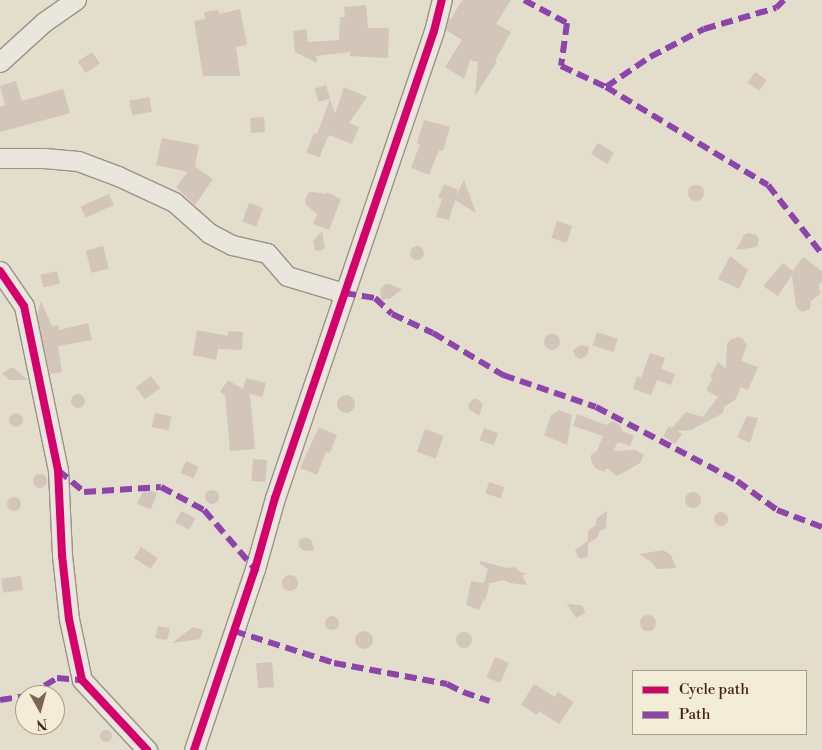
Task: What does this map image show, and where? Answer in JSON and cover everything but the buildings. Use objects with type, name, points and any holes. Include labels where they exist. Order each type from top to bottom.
[{"type":"street","points":[[0,62],[44,22],[76,0]]},
{"type":"street","points":[[194,750],[256,569],[275,498],[442,0]]},
{"type":"street","points":[[0,158],[78,161],[118,176],[174,202],[209,233],[232,246],[267,253],[287,276],[344,293]]},
{"type":"street","points":[[0,271],[24,306],[58,470],[63,564],[69,618],[82,680],[147,750]]},
{"type":"marked path","points":[[524,0],[567,23],[561,66],[606,87],[768,185],[822,254]]},
{"type":"marked path","points":[[606,87],[650,57],[704,29],[776,8],[784,0]]},
{"type":"marked path","points":[[344,293],[375,298],[392,314],[433,333],[503,375],[596,407],[737,481],[777,510],[822,527]]},
{"type":"marked path","points":[[58,470],[84,492],[161,487],[204,510],[255,569]]},
{"type":"marked path","points":[[234,631],[334,663],[447,684],[489,701]]},
{"type":"marked path","points":[[45,685],[57,678],[82,680]]},
{"type":"marked path","points":[[0,700],[15,698]]},
{"type":"cycle path","points":[[194,750],[255,569],[275,498],[434,31],[442,0]]},
{"type":"cycle path","points":[[0,271],[24,306],[58,470],[62,555],[69,619],[82,680],[147,750]]}]
